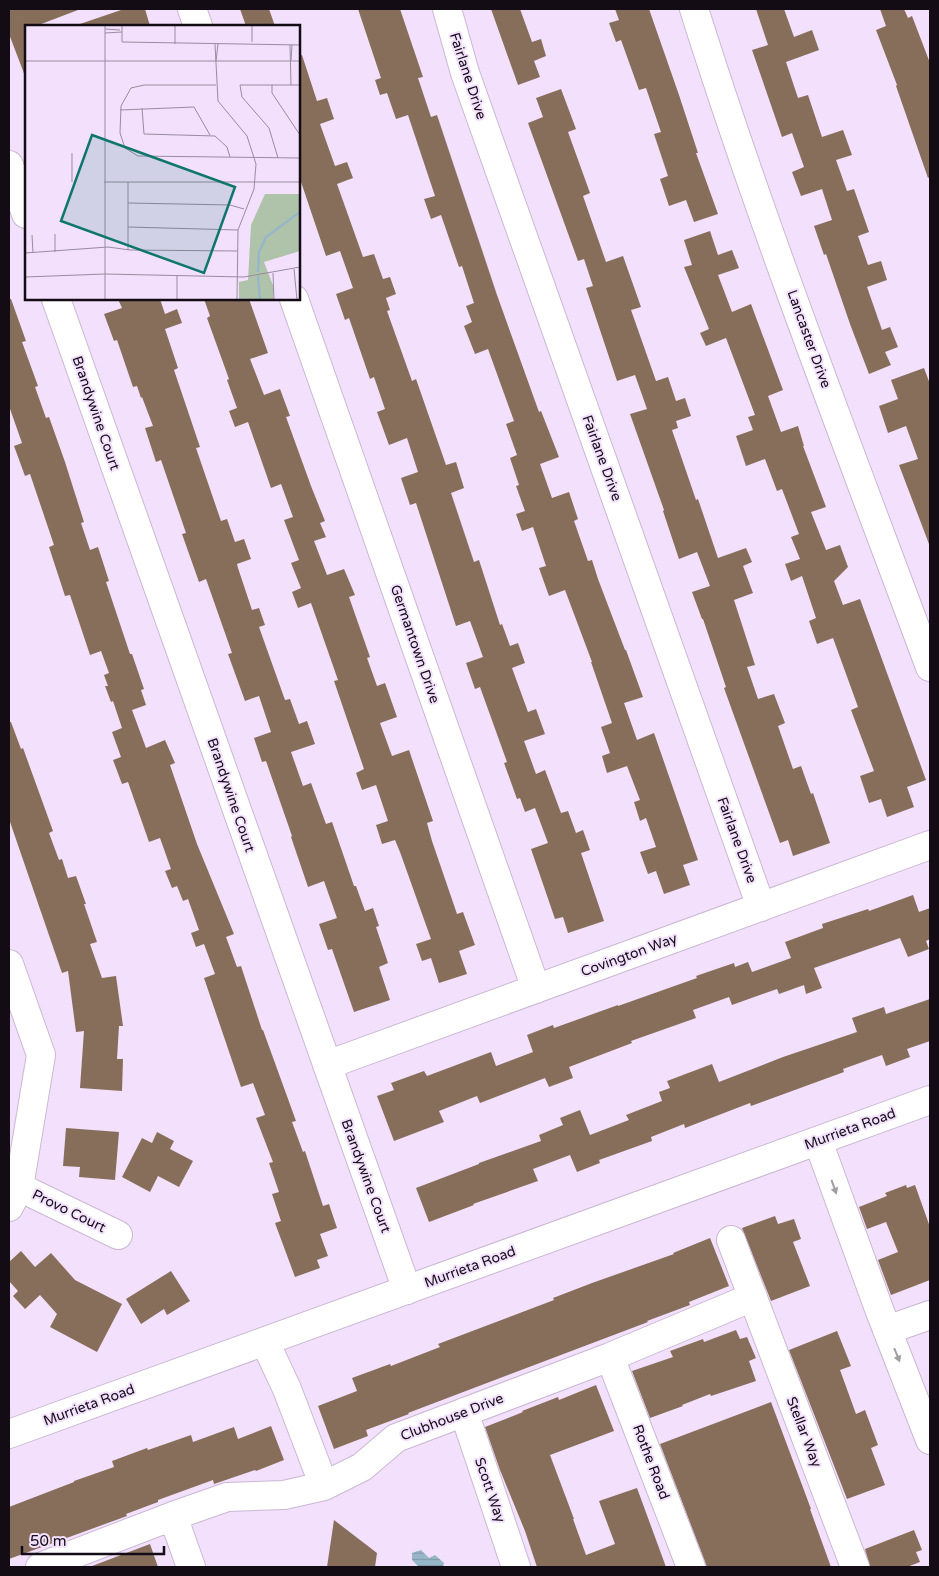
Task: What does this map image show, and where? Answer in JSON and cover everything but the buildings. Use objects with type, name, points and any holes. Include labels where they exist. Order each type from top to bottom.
[{"type":"street","points":[[192,9],[198,25]]},
{"type":"street","name":"Fairlane Drive","points":[[447,9],[465,73],[761,907]]},
{"type":"street","name":"Lancaster Drive","points":[[694,9],[723,102],[781,265],[930,667]]},
{"type":"street","points":[[9,165],[25,211]]},
{"type":"street","name":"Brandywine Court","points":[[56,300],[407,1290]]},
{"type":"street","name":"Germantown Drive","points":[[294,300],[536,989]]},
{"type":"street","name":"Covington Way","points":[[327,1065],[930,845]]},
{"type":"street","points":[[9,964],[41,1055],[14,1197]]},
{"type":"street","name":"Murrieta Road","points":[[9,1434],[930,1100]]},
{"type":"street","points":[[818,1141],[887,1330],[930,1440]]},
{"type":"street","name":"Provo Court","points":[[14,1197],[118,1234]]},
{"type":"street","name":"Stellar Way","points":[[731,1240],[855,1567]]},
{"type":"street","name":"Clubhouse Drive","points":[[40,1567],[227,1497],[284,1495],[324,1486],[362,1468],[396,1438],[610,1357],[753,1297]]},
{"type":"street","points":[[887,1330],[930,1315]]},
{"type":"street","points":[[265,1342],[287,1390],[324,1486]]},
{"type":"street","name":"Rothe Road","points":[[610,1357],[691,1567]]},
{"type":"street","name":"Scott Way","points":[[464,1412],[516,1567]]},
{"type":"street","points":[[173,1516],[191,1567]]},
{"type":"water","points":[[421,1550],[429,1558],[435,1555],[444,1563],[443,1567],[419,1567],[412,1560],[412,1553]]}]
